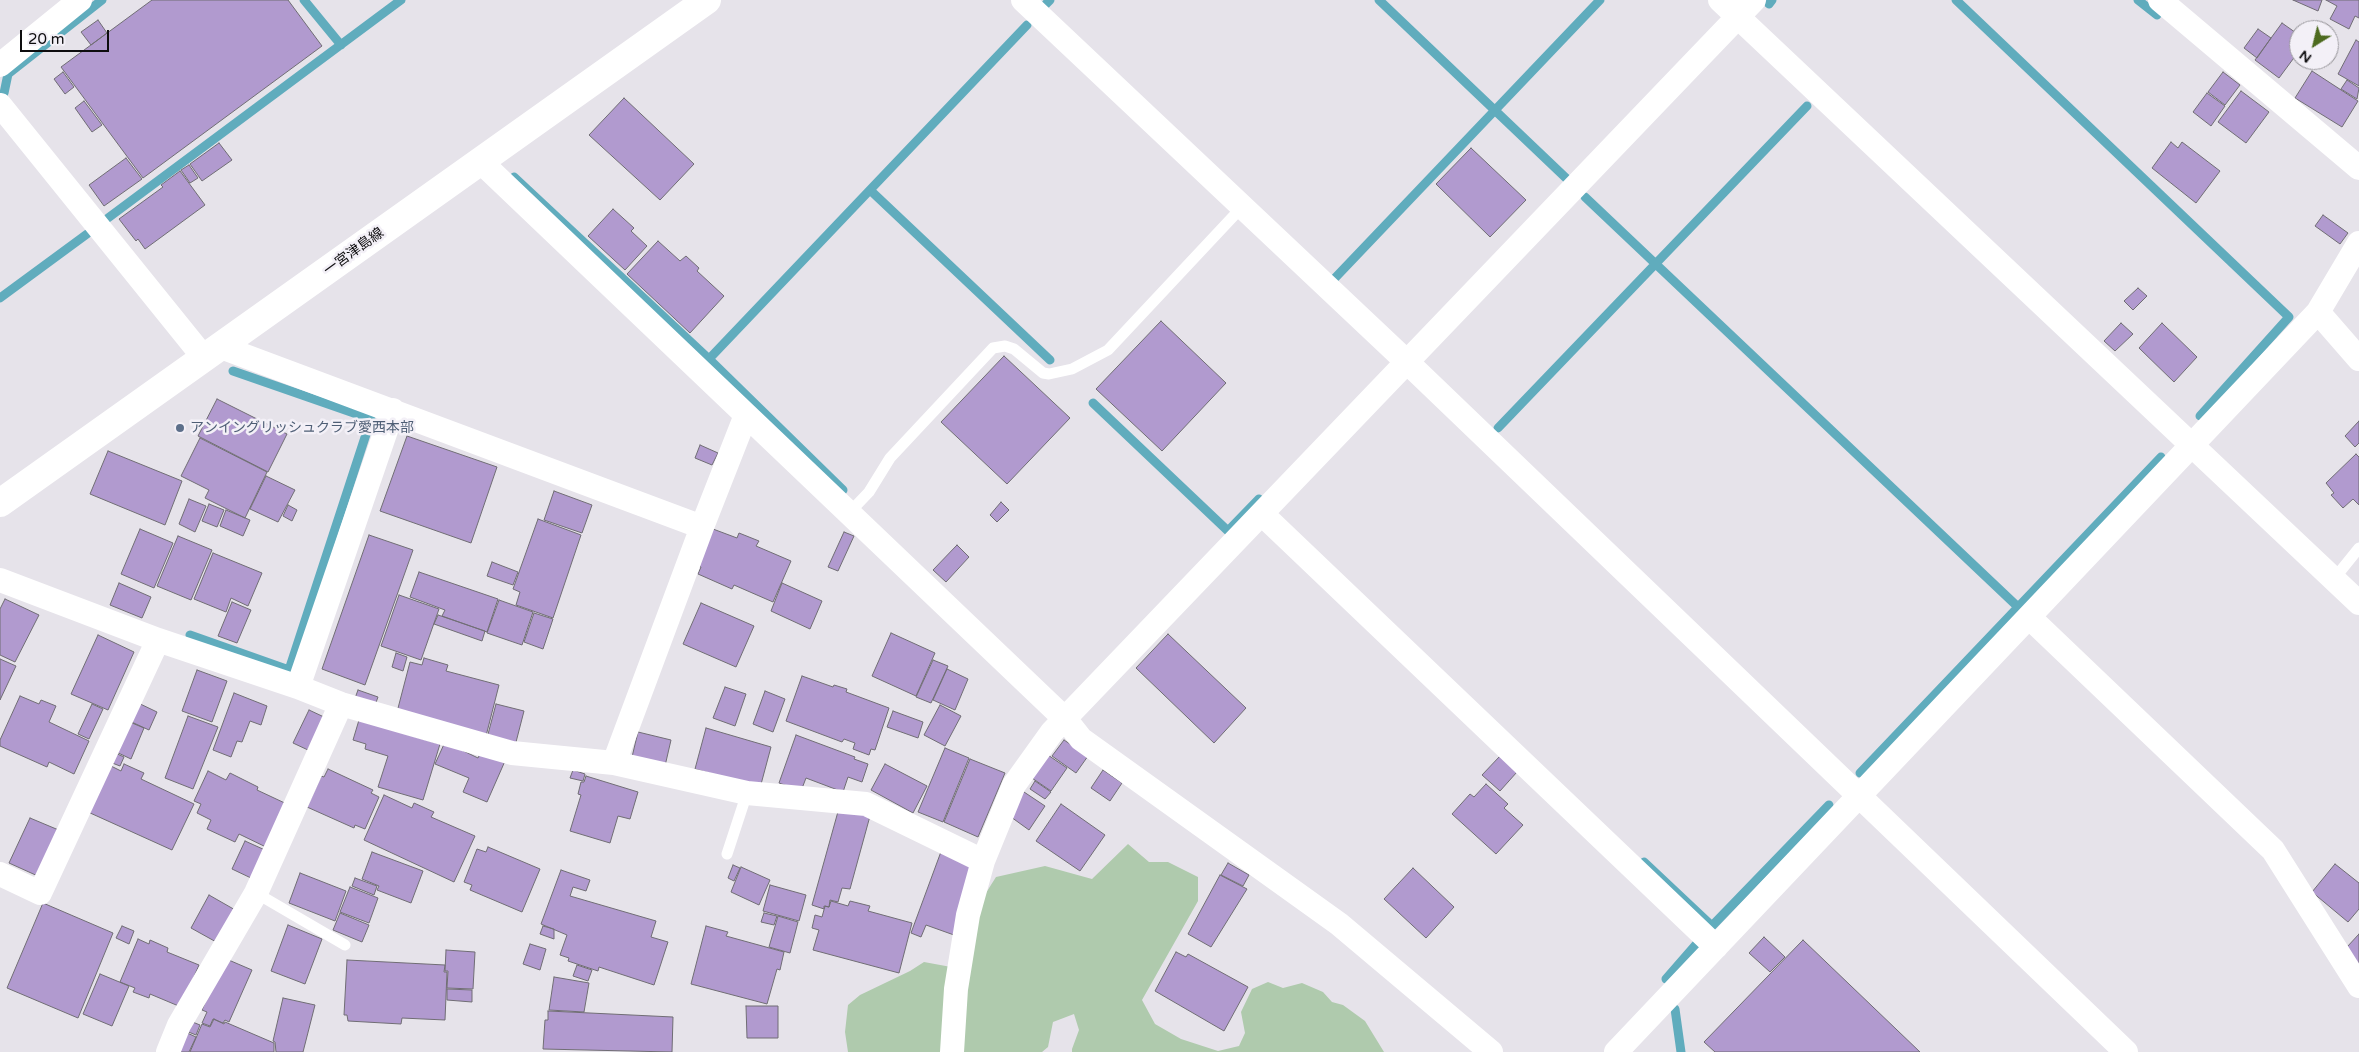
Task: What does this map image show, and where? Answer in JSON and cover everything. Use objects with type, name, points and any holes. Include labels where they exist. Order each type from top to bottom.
[{"type":"main road","name":"一宮津島線","points":[[0,503],[707,0]]},
{"type":"street","points":[[0,65],[80,0]]},
{"type":"street","points":[[1023,0],[1407,362],[2126,1052]]},
{"type":"street","points":[[1720,0],[2359,603]]},
{"type":"street","points":[[952,1052],[956,989],[968,915],[983,861],[1014,784],[1052,732],[1066,720],[1754,0]]},
{"type":"street","points":[[2160,0],[2359,168]]},
{"type":"street","points":[[0,105],[213,353],[393,410],[702,527]]},
{"type":"street","points":[[481,162],[1066,720],[1081,739],[1339,924],[1490,1052]]},
{"type":"street","points":[[1616,1052],[2318,312],[2359,243]]},
{"type":"street","points":[[2318,312],[2359,359]]},
{"type":"street","points":[[298,687],[393,410]]},
{"type":"street","points":[[614,763],[746,415]]},
{"type":"street","points":[[1262,514],[1716,946]]},
{"type":"street","points":[[0,580],[158,640],[298,687],[341,704],[512,753],[614,763],[747,793],[866,804],[983,861]]},
{"type":"street","points":[[2029,617],[2273,850],[2359,986]]},
{"type":"street","points":[[0,874],[40,894],[158,640]]},
{"type":"street","points":[[168,1052],[179,1025],[256,894],[341,704]]},
{"type":"lane","points":[[849,513],[868,492],[890,458],[993,348],[1005,346],[1014,349],[1043,373],[1050,374],[1072,369],[1108,350],[1242,207]]},
{"type":"lane","points":[[2334,579],[2359,548]]},
{"type":"lane","points":[[727,854],[747,793]]},
{"type":"lane","points":[[256,894],[345,945]]},
{"type":"green space","points":[[1128,844],[1149,862],[1168,862],[1198,877],[1198,901],[1142,1000],[1155,1024],[1181,1039],[1218,1051],[1239,1046],[1245,1033],[1241,1012],[1252,989],[1268,982],[1283,988],[1302,983],[1323,992],[1332,1002],[1343,1005],[1365,1021],[1384,1052],[1072,1052],[1079,1030],[1074,1014],[1053,1022],[1048,1047],[1042,1052],[964,1052],[963,1015],[979,904],[996,877],[1045,866],[1092,879]]},
{"type":"green space","points":[[924,962],[951,967],[945,1052],[848,1052],[845,1032],[848,1005],[860,995],[910,971]]},
{"type":"building","points":[[152,0],[288,0],[322,46],[143,178],[61,67]]},
{"type":"building","points":[[2293,0],[2322,0],[2318,11]]},
{"type":"building","points":[[2326,0],[2359,0],[2359,18],[2355,16],[2349,29],[2339,24],[2339,20],[2330,19],[2337,6]]},
{"type":"building","points":[[98,20],[107,33],[91,45],[81,32]]},
{"type":"building","points":[[2282,23],[2289,28],[2289,64],[2279,78],[2255,60]]},
{"type":"building","points":[[2258,29],[2271,38],[2257,58],[2244,48]]},
{"type":"building","points":[[2356,40],[2359,42],[2359,86],[2338,74]]},
{"type":"building","points":[[2312,71],[2358,101],[2342,127],[2295,98]]},
{"type":"building","points":[[63,72],[74,87],[65,94],[54,79]]},
{"type":"building","points":[[2223,72],[2240,85],[2225,105],[2208,92]]},
{"type":"building","points":[[2347,80],[2359,88],[2357,99],[2341,89]]},
{"type":"building","points":[[2241,91],[2269,112],[2246,143],[2218,122]]},
{"type":"building","points":[[2207,93],[2225,106],[2211,126],[2193,112]]},
{"type":"building","points":[[624,98],[694,164],[660,200],[589,135]]},
{"type":"building","points":[[84,101],[102,125],[92,132],[75,108]]},
{"type":"building","points":[[2171,142],[2178,148],[2182,142],[2220,171],[2196,203],[2152,168]]},
{"type":"building","points":[[219,143],[232,160],[202,181],[190,164]]},
{"type":"building","points":[[1471,148],[1526,200],[1490,237],[1436,184]]},
{"type":"building","points":[[126,158],[142,179],[104,206],[89,185]]},
{"type":"building","points":[[189,165],[198,178],[190,183],[181,170]]},
{"type":"building","points":[[180,171],[205,205],[145,249],[138,239],[136,241],[119,219],[163,187],[161,185]]},
{"type":"building","points":[[613,209],[634,228],[631,231],[647,246],[625,270],[588,236]]},
{"type":"building","points":[[2323,215],[2348,233],[2340,244],[2315,226]]},
{"type":"building","points":[[658,241],[680,261],[686,256],[699,268],[697,271],[724,296],[690,333],[627,274]]},
{"type":"building","points":[[2138,288],[2147,296],[2133,310],[2124,301]]},
{"type":"building","points":[[1161,321],[1226,383],[1162,451],[1096,389]]},
{"type":"building","points":[[2121,323],[2133,334],[2115,351],[2104,341]]},
{"type":"building","points":[[2162,323],[2197,357],[2174,382],[2139,348]]},
{"type":"building","points":[[1004,356],[1070,418],[1007,484],[941,422]]},
{"type":"building","points":[[217,399],[287,434],[268,472],[198,436]]},
{"type":"building","points":[[2359,421],[2359,443],[2355,447],[2345,436]]},
{"type":"building","points":[[407,436],[497,467],[471,543],[380,511]]},
{"type":"building","points":[[200,438],[267,472],[245,518],[205,498],[209,490],[181,476]]},
{"type":"building","points":[[700,445],[718,453],[712,465],[695,458]]},
{"type":"building","points":[[108,451],[182,481],[165,525],[90,494]]},
{"type":"building","points":[[2356,454],[2359,457],[2359,505],[2353,499],[2343,508],[2331,495],[2334,493],[2326,483]]},
{"type":"building","points":[[266,476],[295,490],[278,522],[250,509]]},
{"type":"building","points":[[554,491],[592,505],[582,533],[544,520]]},
{"type":"building","points":[[189,499],[206,506],[195,532],[179,524]]},
{"type":"building","points":[[1001,502],[1009,510],[997,522],[990,515]]},
{"type":"building","points":[[209,504],[224,510],[217,527],[202,521]]},
{"type":"building","points":[[288,505],[297,510],[292,521],[283,516]]},
{"type":"building","points":[[226,510],[250,520],[243,536],[220,526]]},
{"type":"building","points":[[538,519],[581,535],[553,618],[516,605],[520,592],[513,589]]},
{"type":"building","points":[[140,529],[173,543],[154,588],[121,574]]},
{"type":"building","points":[[713,529],[737,538],[739,533],[759,541],[756,546],[791,561],[773,602],[734,585],[732,589],[698,574],[701,567],[697,566]]},
{"type":"building","points":[[844,532],[854,536],[838,571],[828,567]]},
{"type":"building","points":[[369,535],[413,550],[365,685],[322,669]]},
{"type":"building","points":[[178,536],[212,550],[191,600],[157,586]]},
{"type":"building","points":[[957,545],[969,557],[946,582],[933,570]]},
{"type":"building","points":[[213,553],[262,573],[248,606],[231,598],[226,612],[194,599]]},
{"type":"building","points":[[492,562],[518,572],[513,585],[487,576]]},
{"type":"building","points":[[419,572],[498,599],[487,632],[442,616],[445,610],[410,597]]},
{"type":"building","points":[[119,583],[151,597],[142,618],[110,605]]},
{"type":"building","points":[[782,583],[822,601],[810,629],[771,611]]},
{"type":"building","points":[[399,595],[439,609],[421,660],[381,646]]},
{"type":"building","points":[[5,599],[39,615],[15,662],[0,655],[0,609]]},
{"type":"building","points":[[499,600],[533,612],[522,645],[487,633]]},
{"type":"building","points":[[232,602],[251,610],[237,643],[218,636]]},
{"type":"building","points":[[701,603],[754,626],[736,667],[683,644]]},
{"type":"building","points":[[534,613],[553,619],[543,649],[524,642]]},
{"type":"building","points":[[438,615],[485,631],[482,641],[434,624]]},
{"type":"building","points":[[891,633],[935,653],[916,696],[872,676]]},
{"type":"building","points":[[1168,634],[1246,708],[1214,743],[1136,668]]},
{"type":"building","points":[[98,635],[134,652],[108,710],[71,694]]},
{"type":"building","points":[[396,653],[407,657],[403,671],[392,667]]},
{"type":"building","points":[[424,658],[448,665],[446,671],[499,685],[486,736],[397,712],[410,662],[422,665]]},
{"type":"building","points":[[0,659],[16,666],[0,700]]},
{"type":"building","points":[[933,660],[948,666],[931,703],[916,697]]},
{"type":"building","points":[[947,669],[968,679],[955,710],[933,700]]},
{"type":"building","points":[[197,670],[227,681],[212,722],[182,711]]},
{"type":"building","points":[[802,676],[833,687],[834,685],[847,689],[846,692],[889,708],[875,750],[871,749],[869,755],[853,749],[855,743],[844,739],[842,742],[786,721]]},
{"type":"building","points":[[725,687],[746,694],[735,726],[713,718]]},
{"type":"building","points":[[358,690],[378,697],[374,708],[354,701]]},
{"type":"building","points":[[765,691],[785,699],[773,732],[753,724]]},
{"type":"building","points":[[234,693],[267,706],[261,725],[250,721],[242,742],[237,741],[231,757],[213,750]]},
{"type":"building","points":[[20,696],[39,704],[41,700],[56,706],[49,722],[89,741],[74,774],[49,762],[47,767],[0,746],[0,740]]},
{"type":"building","points":[[134,701],[157,712],[149,730],[125,719]]},
{"type":"building","points":[[92,704],[103,709],[89,739],[78,734]]},
{"type":"building","points":[[496,704],[524,711],[515,746],[487,738]]},
{"type":"building","points":[[940,705],[961,716],[945,746],[924,735]]},
{"type":"building","points":[[309,710],[324,717],[308,750],[293,743]]},
{"type":"building","points":[[893,711],[923,722],[918,738],[887,727]]},
{"type":"building","points":[[188,716],[218,727],[193,789],[165,778]]},
{"type":"building","points":[[125,720],[144,728],[131,759],[112,750]]},
{"type":"building","points":[[359,720],[440,744],[423,800],[378,787],[388,756],[365,749],[366,744],[353,740]]},
{"type":"building","points":[[706,728],[771,747],[760,788],[695,769]]},
{"type":"building","points":[[638,732],[671,740],[665,766],[632,757]]},
{"type":"building","points":[[796,735],[855,757],[854,759],[868,764],[862,782],[848,777],[843,792],[806,778],[801,791],[779,783]]},
{"type":"building","points":[[1064,740],[1088,756],[1076,773],[1052,756]]},
{"type":"building","points":[[445,742],[478,758],[482,750],[505,761],[487,802],[463,792],[469,778],[435,764]]},
{"type":"building","points":[[945,748],[969,758],[943,822],[918,812]]},
{"type":"building","points":[[111,751],[124,757],[120,766],[107,761]]},
{"type":"building","points":[[1045,753],[1067,768],[1051,791],[1029,776]]},
{"type":"building","points":[[1500,756],[1517,772],[1500,791],[1482,775]]},
{"type":"building","points":[[970,759],[1005,773],[978,837],[944,822]]},
{"type":"building","points":[[124,764],[144,773],[141,779],[194,804],[172,850],[88,812],[109,765],[121,771]]},
{"type":"building","points":[[885,764],[927,786],[913,813],[871,790]]},
{"type":"building","points":[[328,769],[373,790],[371,793],[379,797],[365,829],[355,825],[354,828],[307,807],[321,776],[324,777]]},
{"type":"building","points":[[573,770],[585,774],[583,781],[570,778]]},
{"type":"building","points":[[1103,770],[1122,783],[1110,801],[1091,788]]},
{"type":"building","points":[[208,771],[226,780],[230,773],[258,787],[257,790],[289,805],[268,848],[239,834],[235,842],[207,829],[211,820],[197,813],[201,804],[194,801]]},
{"type":"building","points":[[586,776],[638,792],[630,819],[618,816],[610,843],[570,831],[581,795],[578,794],[581,782],[584,782]]},
{"type":"building","points":[[1035,781],[1051,792],[1045,799],[1030,789]]},
{"type":"building","points":[[1486,784],[1508,804],[1504,808],[1523,825],[1496,854],[1452,814],[1470,794],[1474,797]]},
{"type":"building","points":[[1021,790],[1045,806],[1029,830],[1011,817]]},
{"type":"building","points":[[384,795],[412,808],[414,803],[434,812],[431,817],[475,836],[454,882],[364,840]]},
{"type":"building","points":[[1061,804],[1105,835],[1080,871],[1036,841]]},
{"type":"building","points":[[839,808],[870,816],[850,889],[842,888],[838,902],[830,900],[829,907],[824,906],[824,909],[812,905]]},
{"type":"building","points":[[30,818],[61,831],[40,877],[9,863]]},
{"type":"building","points":[[245,841],[265,850],[251,878],[232,869]]},
{"type":"building","points":[[488,847],[540,869],[522,912],[470,890],[472,885],[464,882],[477,849],[486,852]]},
{"type":"building","points":[[942,849],[976,868],[954,935],[926,925],[921,937],[911,933]]},
{"type":"building","points":[[372,852],[423,871],[411,903],[377,890],[379,886],[362,879]]},
{"type":"building","points":[[1228,863],[1249,875],[1243,886],[1221,875]]},
{"type":"building","points":[[2335,864],[2359,883],[2359,909],[2348,922],[2312,892]]},
{"type":"building","points":[[733,865],[740,868],[734,881],[728,878]]},
{"type":"building","points":[[741,867],[770,880],[759,905],[731,892]]},
{"type":"building","points":[[1413,868],[1454,907],[1426,938],[1384,899]]},
{"type":"building","points":[[561,870],[590,880],[586,891],[573,887],[570,896],[656,921],[651,937],[668,942],[654,985],[599,967],[598,971],[568,961],[569,958],[560,955],[567,935],[541,924]]},
{"type":"building","points":[[300,873],[346,891],[335,921],[289,903]]},
{"type":"building","points":[[1220,875],[1247,889],[1211,947],[1188,934]]},
{"type":"building","points":[[355,878],[377,886],[374,895],[352,886]]},
{"type":"building","points":[[770,885],[806,895],[799,921],[763,911]]},
{"type":"building","points":[[350,887],[378,898],[369,923],[340,912]]},
{"type":"building","points":[[209,895],[237,911],[218,943],[191,928]]},
{"type":"building","points":[[831,901],[848,906],[850,901],[870,906],[868,911],[912,923],[899,973],[813,950],[819,930],[812,928],[815,915],[822,917],[825,906],[829,907]]},
{"type":"building","points":[[43,903],[113,933],[78,1018],[7,988]]},
{"type":"building","points":[[340,913],[369,925],[362,942],[333,930]]},
{"type":"building","points":[[764,913],[777,916],[774,925],[761,922]]},
{"type":"building","points":[[778,916],[798,922],[790,953],[769,947]]},
{"type":"building","points":[[288,925],[322,939],[305,984],[271,971]]},
{"type":"building","points":[[122,926],[134,931],[129,944],[116,938]]},
{"type":"building","points":[[543,926],[554,929],[554,939],[540,934]]},
{"type":"building","points":[[706,926],[728,932],[726,936],[784,952],[780,970],[777,969],[767,1004],[691,984]]},
{"type":"building","points":[[2359,934],[2359,966],[2347,947]]},
{"type":"building","points":[[1764,937],[1785,957],[1770,972],[1749,953]]},
{"type":"building","points":[[138,939],[149,944],[150,940],[168,948],[167,952],[199,965],[181,1007],[150,994],[149,998],[133,992],[135,988],[120,982]]},
{"type":"building","points":[[1803,940],[1920,1052],[1715,1052],[1704,1042]]},
{"type":"building","points":[[530,944],[546,949],[540,970],[523,964]]},
{"type":"building","points":[[446,950],[475,952],[473,989],[447,988],[448,971],[445,971]]},
{"type":"building","points":[[1176,952],[1186,957],[1188,954],[1248,987],[1224,1031],[1155,991]]},
{"type":"building","points":[[224,958],[252,970],[229,1022],[225,1020],[223,1023],[213,1019],[210,1026],[202,1023],[207,1012],[202,1010]]},
{"type":"building","points":[[347,960],[445,965],[444,972],[447,972],[445,1020],[402,1018],[401,1024],[348,1021],[347,1015],[344,1015]]},
{"type":"building","points":[[577,965],[592,970],[588,981],[573,976]]},
{"type":"building","points":[[100,974],[129,986],[112,1026],[83,1014]]},
{"type":"building","points":[[554,977],[589,983],[584,1012],[549,1010]]},
{"type":"building","points":[[447,989],[472,990],[472,1002],[447,1000]]},
{"type":"building","points":[[283,998],[315,1005],[303,1052],[276,1052],[275,1042],[273,1041]]},
{"type":"building","points":[[746,1006],[778,1006],[778,1038],[747,1038]]},
{"type":"building","points":[[548,1011],[673,1017],[672,1052],[543,1049],[545,1020],[548,1020]]},
{"type":"building","points":[[214,1019],[274,1043],[274,1052],[190,1052],[202,1024],[210,1027]]},
{"type":"building","points":[[190,1021],[200,1025],[196,1035],[186,1031]]},
{"type":"building","points":[[185,1032],[196,1037],[189,1052],[176,1052]]},
{"type":"waterway","points":[[4,93],[8,74],[102,0]]},
{"type":"waterway","points":[[304,0],[341,45]]},
{"type":"waterway","points":[[108,218],[401,0]]},
{"type":"waterway","points":[[1046,4],[1050,0]]},
{"type":"waterway","points":[[1379,0],[1567,179]]},
{"type":"waterway","points":[[1335,278],[1600,0]]},
{"type":"waterway","points":[[1769,4],[1772,0]]},
{"type":"waterway","points":[[1956,0],[2289,317],[2200,416]]},
{"type":"waterway","points":[[2138,0],[2157,15]]},
{"type":"waterway","points":[[514,177],[709,359],[1027,25]]},
{"type":"waterway","points":[[1498,428],[1807,106]]},
{"type":"waterway","points":[[870,190],[1050,360]]},
{"type":"waterway","points":[[1585,197],[2018,607]]},
{"type":"waterway","points":[[0,298],[87,234]]},
{"type":"waterway","points":[[709,359],[843,490]]},
{"type":"waterway","points":[[190,635],[289,670],[371,419],[233,371]]},
{"type":"waterway","points":[[1093,403],[1228,531],[1259,499]]},
{"type":"waterway","points":[[1860,773],[2161,457]]},
{"type":"waterway","points":[[1644,862],[1712,926],[1829,805]]},
{"type":"waterway","points":[[1666,979],[1700,940]]},
{"type":"waterway","points":[[1675,1009],[1681,1052]]},
{"type":"place","name":"アンイングリッシュクラブ愛西本部","points":[[180,428]]}]
